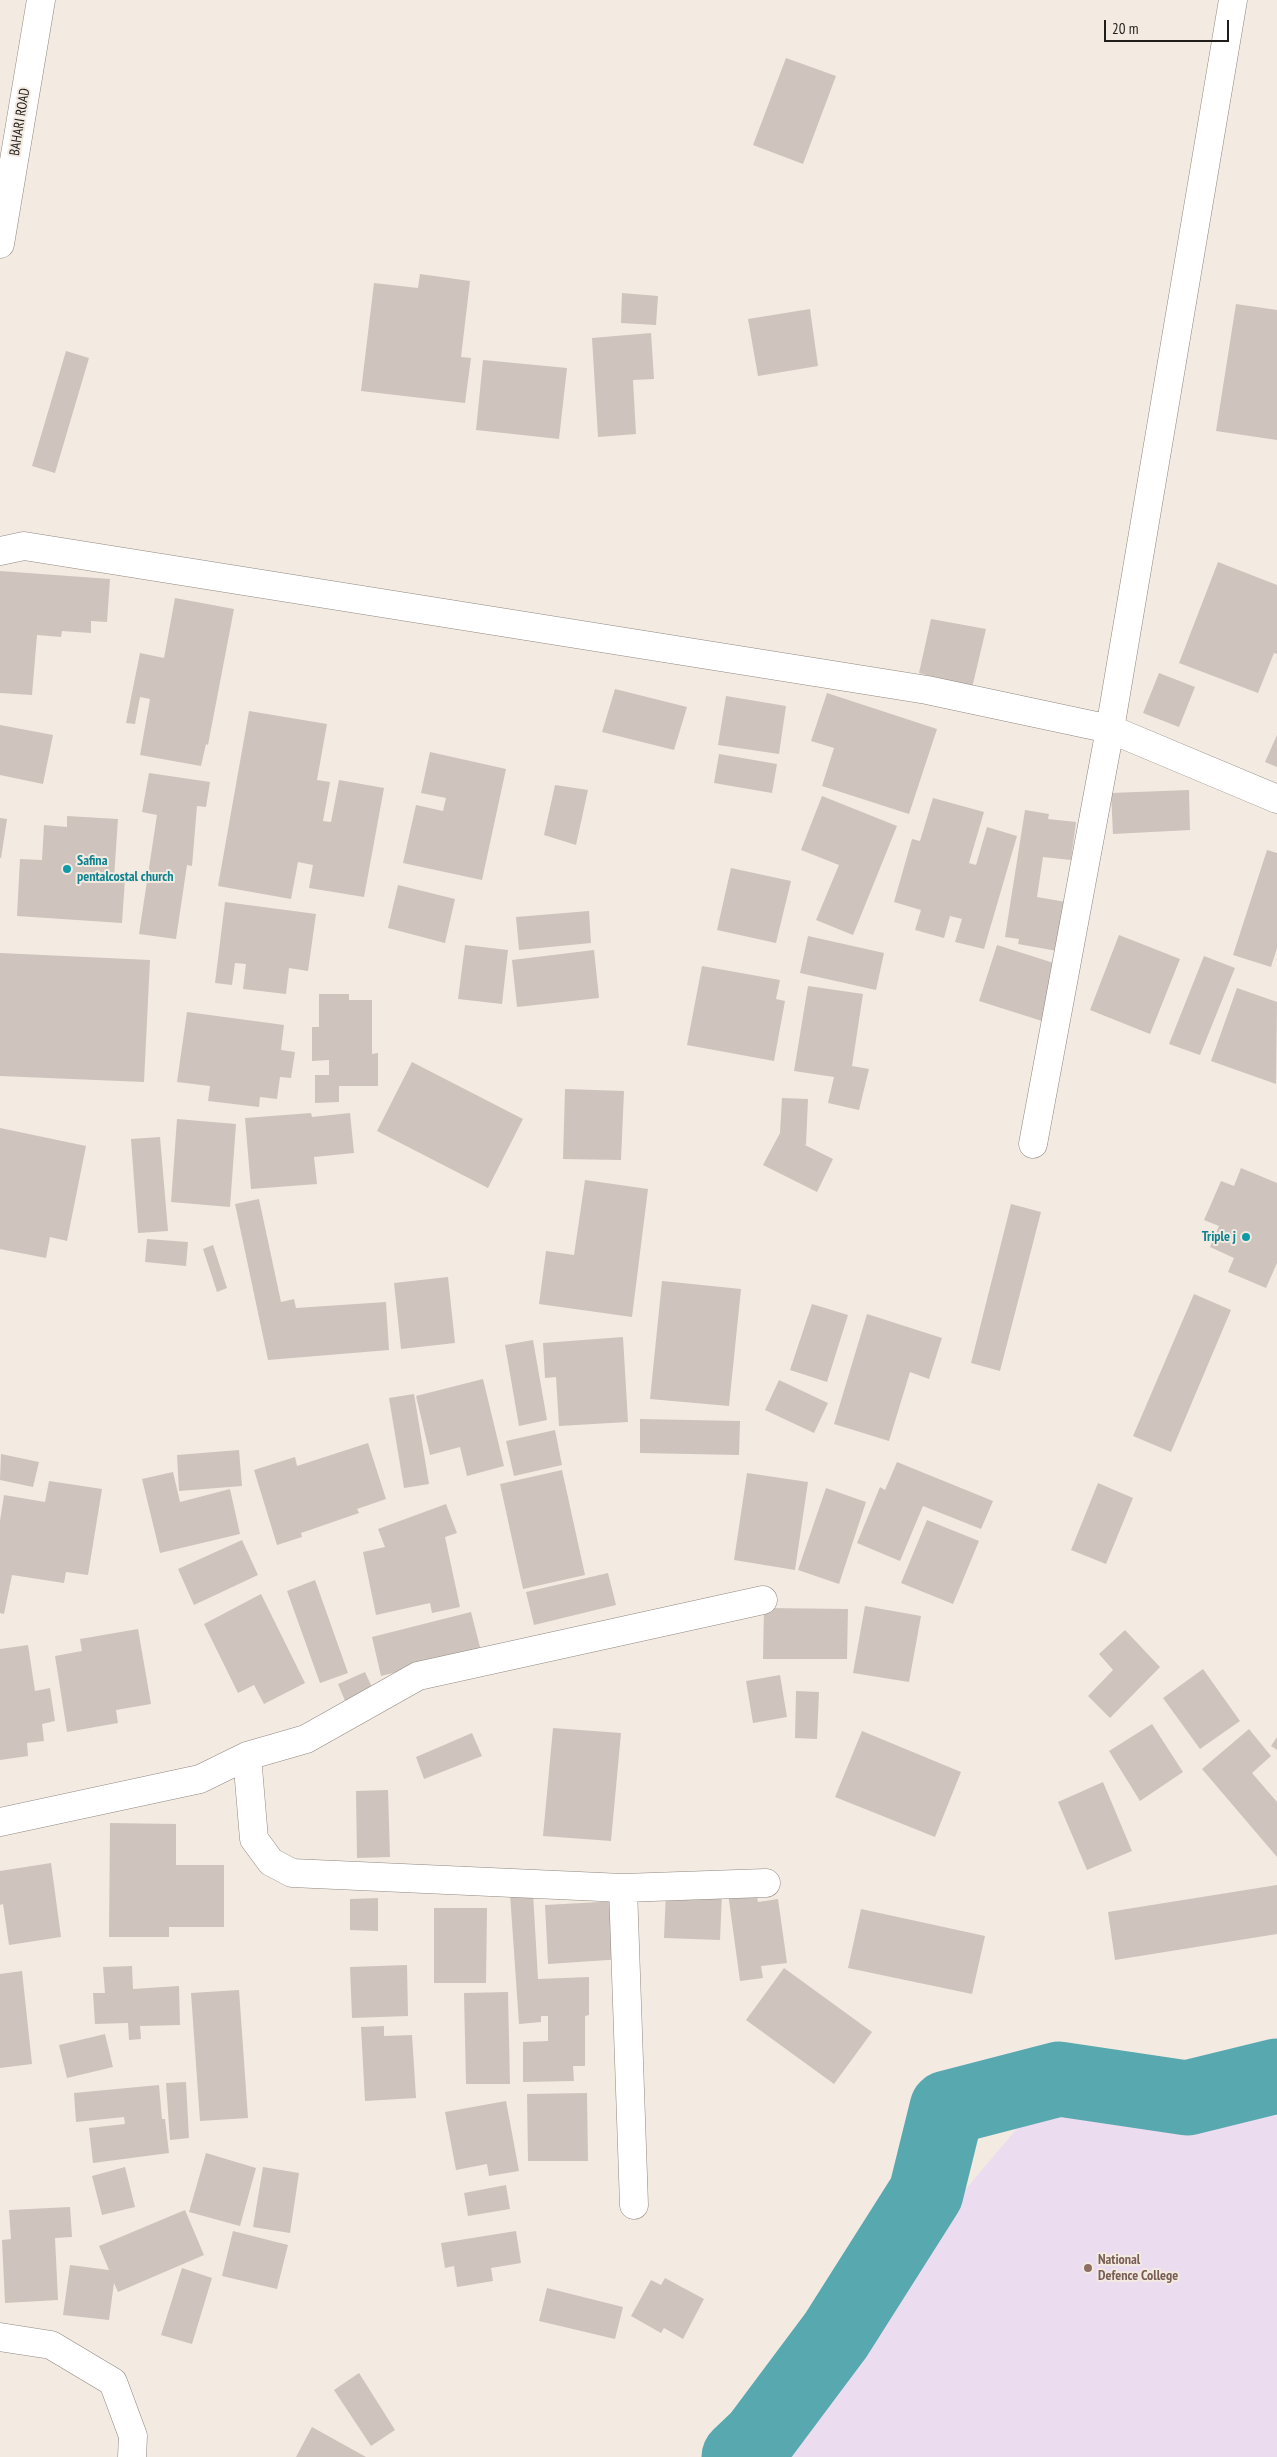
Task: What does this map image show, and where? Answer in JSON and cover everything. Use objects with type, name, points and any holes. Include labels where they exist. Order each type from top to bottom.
[{"type":"street","name":"BAHARI ROAD","points":[[0,244],[41,0]]},
{"type":"street","points":[[1033,1144],[1110,729],[1233,0]]},
{"type":"street","points":[[0,551],[24,546],[927,690],[1110,729],[1277,799]]},
{"type":"street","points":[[0,1822],[200,1778],[247,1756],[306,1739],[418,1676],[762,1600]]},
{"type":"street","points":[[247,1756],[254,1839],[271,1862],[292,1872],[623,1888],[766,1883]]},
{"type":"street","points":[[623,1888],[634,2205]]},
{"type":"street","points":[[0,2337],[51,2344],[113,2382],[133,2436],[132,2457]]},
{"type":"shaded area","name":"National Defence College","points":[[1277,2075],[1277,2457],[739,2457],[1059,2079]]},
{"type":"building","points":[[786,58],[836,76],[803,164],[753,145]]},
{"type":"building","points":[[420,274],[470,281],[461,357],[471,358],[465,403],[361,391],[374,283],[418,288]]},
{"type":"building","points":[[622,293],[658,296],[656,325],[621,323]]},
{"type":"building","points":[[1236,304],[1277,310],[1277,440],[1216,431]]},
{"type":"building","points":[[810,309],[818,366],[758,376],[748,319]]},
{"type":"building","points":[[651,333],[654,379],[633,380],[636,434],[598,437],[592,338]]},
{"type":"building","points":[[66,351],[89,358],[55,473],[32,466]]},
{"type":"building","points":[[483,360],[567,368],[559,439],[476,430]]},
{"type":"building","points":[[1218,562],[1277,585],[1277,654],[1274,653],[1258,693],[1179,663]]},
{"type":"building","points":[[0,571],[110,579],[107,622],[91,621],[91,633],[62,631],[61,637],[37,635],[32,695],[0,693]]},
{"type":"building","points":[[175,598],[234,609],[208,745],[206,744],[201,766],[140,755],[150,699],[140,697],[135,724],[126,723],[140,653],[164,658]]},
{"type":"building","points":[[931,619],[986,629],[972,688],[919,673]]},
{"type":"building","points":[[1159,673],[1195,687],[1179,727],[1143,713]]},
{"type":"building","points":[[615,689],[687,707],[674,750],[602,732]]},
{"type":"building","points":[[827,693],[937,729],[909,814],[822,786],[834,748],[811,741]]},
{"type":"building","points":[[726,696],[786,706],[779,754],[718,745]]},
{"type":"building","points":[[249,711],[327,724],[317,780],[330,782],[323,821],[331,822],[339,780],[384,788],[364,897],[309,888],[313,865],[298,862],[291,899],[218,886]]},
{"type":"building","points":[[0,725],[53,735],[43,784],[0,775]]},
{"type":"building","points":[[1277,735],[1277,767],[1265,762]]},
{"type":"building","points":[[430,752],[506,769],[482,880],[403,863],[416,805],[443,811],[446,798],[421,793]]},
{"type":"building","points":[[719,754],[777,764],[772,793],[714,783]]},
{"type":"building","points":[[149,773],[210,782],[206,807],[197,806],[192,866],[187,865],[176,939],[139,934],[157,815],[142,812]]},
{"type":"building","points":[[555,785],[588,790],[576,845],[544,835]]},
{"type":"building","points":[[1189,790],[1190,830],[1113,834],[1111,793]]},
{"type":"building","points":[[822,796],[897,826],[853,935],[816,920],[839,865],[801,850]]},
{"type":"building","points":[[933,798],[984,812],[969,863],[976,865],[987,827],[1017,836],[984,949],[955,942],[962,919],[950,916],[944,938],[915,930],[921,910],[894,902],[912,839],[920,841]]},
{"type":"building","points":[[1025,810],[1049,814],[1048,819],[1076,822],[1071,860],[1043,857],[1037,897],[1066,902],[1057,951],[1018,944],[1019,939],[1005,937]]},
{"type":"building","name":"Safina pentalcostal church","points":[[67,816],[118,819],[114,878],[125,879],[122,923],[17,916],[20,859],[42,860],[44,825],[67,827]]},
{"type":"building","points":[[0,818],[7,819],[1,858],[0,858]]},
{"type":"building","points":[[1267,850],[1277,853],[1277,948],[1271,967],[1233,955]]},
{"type":"building","points":[[731,868],[791,881],[776,943],[717,930]]},
{"type":"building","points":[[398,885],[455,899],[445,943],[388,928]]},
{"type":"building","points":[[225,902],[316,914],[308,971],[289,968],[286,994],[243,989],[246,964],[235,963],[232,985],[215,983]]},
{"type":"building","points":[[589,911],[591,943],[519,950],[516,917]]},
{"type":"building","points":[[1119,935],[1180,959],[1150,1034],[1090,1010]]},
{"type":"building","points":[[808,936],[884,953],[876,990],[800,973]]},
{"type":"building","points":[[465,945],[508,950],[502,1004],[458,999]]},
{"type":"building","points":[[997,945],[1060,965],[1042,1021],[979,1001]]},
{"type":"building","points":[[594,950],[599,998],[517,1007],[512,960]]},
{"type":"building","points":[[0,953],[150,960],[144,1082],[0,1076]]},
{"type":"building","points":[[1204,956],[1235,968],[1200,1055],[1169,1044]]},
{"type":"building","points":[[702,966],[780,980],[776,999],[785,1001],[774,1061],[687,1045]]},
{"type":"building","points":[[808,986],[863,994],[852,1066],[869,1069],[859,1110],[828,1103],[834,1077],[794,1071]]},
{"type":"building","points":[[1237,988],[1277,1002],[1276,1084],[1211,1061]]},
{"type":"building","points":[[319,994],[349,994],[349,1000],[372,1000],[372,1054],[378,1053],[378,1086],[339,1086],[339,1102],[315,1103],[315,1075],[329,1075],[329,1060],[312,1061],[312,1027],[319,1027]]},
{"type":"building","points":[[187,1012],[284,1025],[281,1050],[295,1052],[291,1078],[280,1077],[277,1099],[260,1097],[259,1107],[208,1101],[210,1086],[177,1082]]},
{"type":"building","points":[[412,1062],[523,1119],[488,1188],[377,1131]]},
{"type":"building","points":[[565,1089],[624,1091],[621,1160],[563,1159]]},
{"type":"building","points":[[782,1098],[808,1099],[806,1145],[803,1144],[833,1159],[817,1192],[763,1165],[780,1133]]},
{"type":"building","points":[[311,1113],[312,1117],[350,1113],[354,1153],[314,1157],[317,1184],[251,1189],[245,1118]]},
{"type":"building","points":[[177,1119],[236,1124],[230,1207],[171,1202]]},
{"type":"building","points":[[0,1128],[86,1146],[67,1241],[50,1237],[46,1258],[0,1249]]},
{"type":"building","points":[[160,1137],[168,1231],[138,1233],[131,1139]]},
{"type":"building","name":"Triple j","points":[[1241,1168],[1277,1183],[1277,1263],[1266,1288],[1228,1272],[1234,1258],[1210,1247],[1219,1226],[1204,1220],[1221,1181],[1234,1186]]},
{"type":"building","points":[[585,1180],[648,1189],[632,1317],[539,1304],[546,1251],[574,1255]]},
{"type":"building","points":[[259,1199],[281,1302],[294,1299],[296,1308],[386,1302],[389,1350],[268,1360],[235,1204]]},
{"type":"building","points":[[1011,1204],[1041,1212],[1000,1371],[971,1363]]},
{"type":"building","points":[[147,1239],[188,1242],[186,1266],[145,1262]]},
{"type":"building","points":[[213,1245],[227,1288],[217,1292],[203,1249]]},
{"type":"building","points":[[448,1277],[455,1343],[401,1349],[394,1283]]},
{"type":"building","points":[[662,1281],[741,1289],[729,1406],[650,1399]]},
{"type":"building","points":[[1194,1294],[1231,1310],[1171,1452],[1133,1436]]},
{"type":"building","points":[[812,1304],[848,1315],[827,1382],[790,1370]]},
{"type":"building","points":[[867,1314],[942,1338],[929,1379],[910,1372],[889,1441],[834,1424]]},
{"type":"building","points":[[623,1337],[628,1422],[559,1426],[556,1377],[545,1378],[543,1343]]},
{"type":"building","points":[[533,1340],[547,1420],[519,1426],[505,1345]]},
{"type":"building","points":[[483,1379],[504,1466],[467,1476],[460,1447],[430,1455],[416,1396]]},
{"type":"building","points":[[779,1380],[828,1403],[814,1433],[765,1410]]},
{"type":"building","points":[[414,1394],[429,1484],[404,1488],[389,1398]]},
{"type":"building","points":[[640,1419],[740,1421],[739,1455],[640,1453]]},
{"type":"building","points":[[555,1430],[562,1465],[514,1476],[506,1441]]},
{"type":"building","points":[[368,1443],[386,1499],[357,1509],[359,1513],[301,1533],[302,1537],[277,1545],[254,1470],[295,1457],[297,1466]]},
{"type":"building","points":[[239,1450],[242,1486],[179,1491],[177,1455]]},
{"type":"building","points":[[1,1454],[39,1462],[33,1487],[0,1480]]},
{"type":"building","points":[[897,1462],[993,1501],[981,1529],[923,1506],[900,1561],[857,1543],[880,1487],[885,1490]]},
{"type":"building","points":[[562,1470],[585,1575],[523,1589],[500,1484]]},
{"type":"building","points":[[173,1472],[180,1502],[230,1489],[240,1534],[160,1553],[142,1479]]},
{"type":"building","points":[[747,1473],[808,1482],[795,1570],[734,1560]]},
{"type":"building","points":[[49,1481],[102,1489],[88,1575],[66,1572],[64,1583],[12,1575],[4,1614],[0,1613],[0,1521],[4,1495],[45,1502]]},
{"type":"building","points":[[1098,1483],[1133,1498],[1106,1564],[1071,1550]]},
{"type":"building","points":[[826,1488],[866,1502],[839,1584],[798,1570]]},
{"type":"building","points":[[446,1504],[457,1533],[445,1537],[460,1607],[432,1613],[430,1603],[376,1615],[363,1552],[385,1547],[378,1529]]},
{"type":"building","points":[[927,1520],[979,1541],[953,1604],[901,1583]]},
{"type":"building","points":[[242,1540],[258,1575],[194,1605],[178,1569]]},
{"type":"building","points":[[608,1573],[616,1605],[534,1625],[526,1592]]},
{"type":"building","points":[[315,1580],[348,1673],[320,1683],[287,1591]]},
{"type":"building","points":[[261,1594],[305,1683],[264,1704],[254,1685],[238,1693],[204,1624]]},
{"type":"building","points":[[865,1606],[921,1616],[909,1682],[853,1673]]},
{"type":"building","points":[[764,1608],[848,1609],[847,1659],[763,1659]]},
{"type":"building","points":[[471,1612],[481,1651],[381,1676],[372,1637]]},
{"type":"building","points":[[138,1629],[151,1704],[116,1710],[118,1723],[67,1732],[55,1656],[82,1651],[80,1639]]},
{"type":"building","points":[[1125,1630],[1160,1667],[1110,1718],[1088,1696],[1113,1670],[1099,1654]]},
{"type":"building","points":[[28,1645],[35,1691],[50,1688],[55,1721],[42,1724],[44,1741],[27,1743],[28,1756],[0,1760],[0,1649]]},
{"type":"building","points":[[1203,1669],[1240,1721],[1200,1749],[1163,1698]]},
{"type":"building","points":[[365,1672],[376,1696],[348,1708],[338,1684]]},
{"type":"building","points":[[780,1675],[787,1717],[753,1723],[746,1681]]},
{"type":"building","points":[[796,1691],[819,1692],[817,1739],[795,1738]]},
{"type":"building","points":[[1152,1724],[1183,1772],[1140,1801],[1109,1751]]},
{"type":"building","points":[[553,1728],[621,1733],[611,1841],[543,1836]]},
{"type":"building","points":[[1249,1729],[1271,1756],[1252,1773],[1277,1802],[1277,1857],[1202,1769]]},
{"type":"building","points":[[862,1731],[961,1772],[935,1837],[835,1797]]},
{"type":"building","points":[[472,1733],[482,1756],[424,1779],[416,1757]]},
{"type":"building","points":[[1277,1737],[1277,1750],[1271,1746]]},
{"type":"building","points":[[1103,1782],[1132,1851],[1087,1870],[1058,1802]]},
{"type":"building","points":[[388,1790],[390,1857],[357,1858],[356,1791]]},
{"type":"building","points":[[110,1823],[176,1824],[176,1865],[224,1865],[224,1927],[169,1927],[169,1937],[109,1937]]},
{"type":"building","points":[[51,1863],[61,1937],[9,1945],[3,1904],[0,1905],[0,1871]]},
{"type":"building","points":[[1277,1885],[1277,1934],[1115,1960],[1108,1912]]},
{"type":"building","points":[[756,1890],[758,1902],[778,1899],[787,1963],[761,1966],[763,1978],[740,1981],[728,1893]]},
{"type":"building","points":[[666,1891],[722,1894],[720,1940],[664,1938]]},
{"type":"building","points":[[533,1893],[538,1979],[589,1977],[589,2015],[585,2016],[585,2066],[573,2066],[574,2081],[523,2082],[523,2042],[548,2041],[548,2016],[541,2016],[541,2022],[519,2024],[510,1894]]},
{"type":"building","points":[[378,1898],[378,1931],[350,1930],[350,1899]]},
{"type":"building","points":[[619,1901],[623,1959],[548,1964],[545,1905]]},
{"type":"building","points":[[434,1908],[487,1908],[486,1983],[434,1983]]},
{"type":"building","points":[[861,1909],[985,1936],[972,1994],[848,1968]]},
{"type":"building","points":[[407,1965],[408,2016],[352,2018],[350,1967]]},
{"type":"building","points":[[132,1966],[133,1989],[179,1986],[180,2025],[140,2026],[141,2039],[129,2040],[128,2023],[95,2024],[93,1993],[105,1993],[103,1967]]},
{"type":"building","points":[[784,1968],[872,2032],[834,2084],[746,2020]]},
{"type":"building","points":[[22,1971],[32,2064],[0,2068],[0,1974]]},
{"type":"building","points":[[239,1990],[248,2118],[200,2121],[191,1993]]},
{"type":"building","points":[[508,1992],[510,2084],[466,2084],[464,1993]]},
{"type":"building","points":[[384,2026],[384,2036],[412,2035],[416,2098],[365,2101],[361,2027]]},
{"type":"building","points":[[105,2034],[113,2067],[67,2078],[59,2045]]},
{"type":"building","points":[[186,2082],[189,2138],[170,2140],[166,2083]]},
{"type":"building","points":[[159,2085],[162,2119],[165,2119],[169,2153],[93,2163],[89,2128],[125,2124],[124,2117],[76,2122],[74,2093]]},
{"type":"building","points":[[587,2093],[588,2161],[528,2161],[527,2094]]},
{"type":"building","points":[[506,2101],[519,2171],[489,2176],[487,2164],[456,2170],[445,2112]]},
{"type":"building","points":[[206,2153],[256,2168],[240,2226],[189,2212]]},
{"type":"building","points":[[125,2167],[135,2207],[102,2215],[92,2176]]},
{"type":"building","points":[[263,2167],[299,2173],[290,2233],[253,2227]]},
{"type":"building","points":[[506,2185],[510,2209],[468,2216],[464,2193]]},
{"type":"building","points":[[70,2207],[72,2237],[55,2238],[58,2300],[5,2303],[2,2240],[11,2239],[9,2210]]},
{"type":"building","points":[[185,2210],[204,2255],[118,2292],[114,2283],[109,2320],[63,2315],[70,2265],[109,2270],[99,2246]]},
{"type":"building","points":[[233,2231],[288,2245],[277,2289],[222,2276]]},
{"type":"building","points":[[516,2231],[521,2263],[491,2268],[493,2281],[457,2287],[454,2266],[445,2268],[441,2243]]},
{"type":"building","points":[[182,2268],[212,2278],[192,2344],[161,2335]]},
{"type":"building","points":[[665,2278],[704,2299],[683,2339],[664,2328],[661,2333],[631,2316],[651,2280],[661,2285]]},
{"type":"building","points":[[547,2288],[623,2307],[615,2339],[539,2321]]},
{"type":"building","points":[[359,2373],[395,2430],[371,2446],[334,2390]]},
{"type":"building","points":[[312,2427],[366,2457],[296,2457]]},
{"type":"waterway","points":[[739,2457],[759,2438],[836,2335],[926,2193],[947,2108],[1059,2079],[1187,2098],[1277,2076]]},
{"type":"place","name":"Safina pentalcostal church","points":[[67,869]]},
{"type":"place","name":"Triple j","points":[[1246,1237]]},
{"type":"place","name":"National Defence College","points":[[1088,2268]]}]
